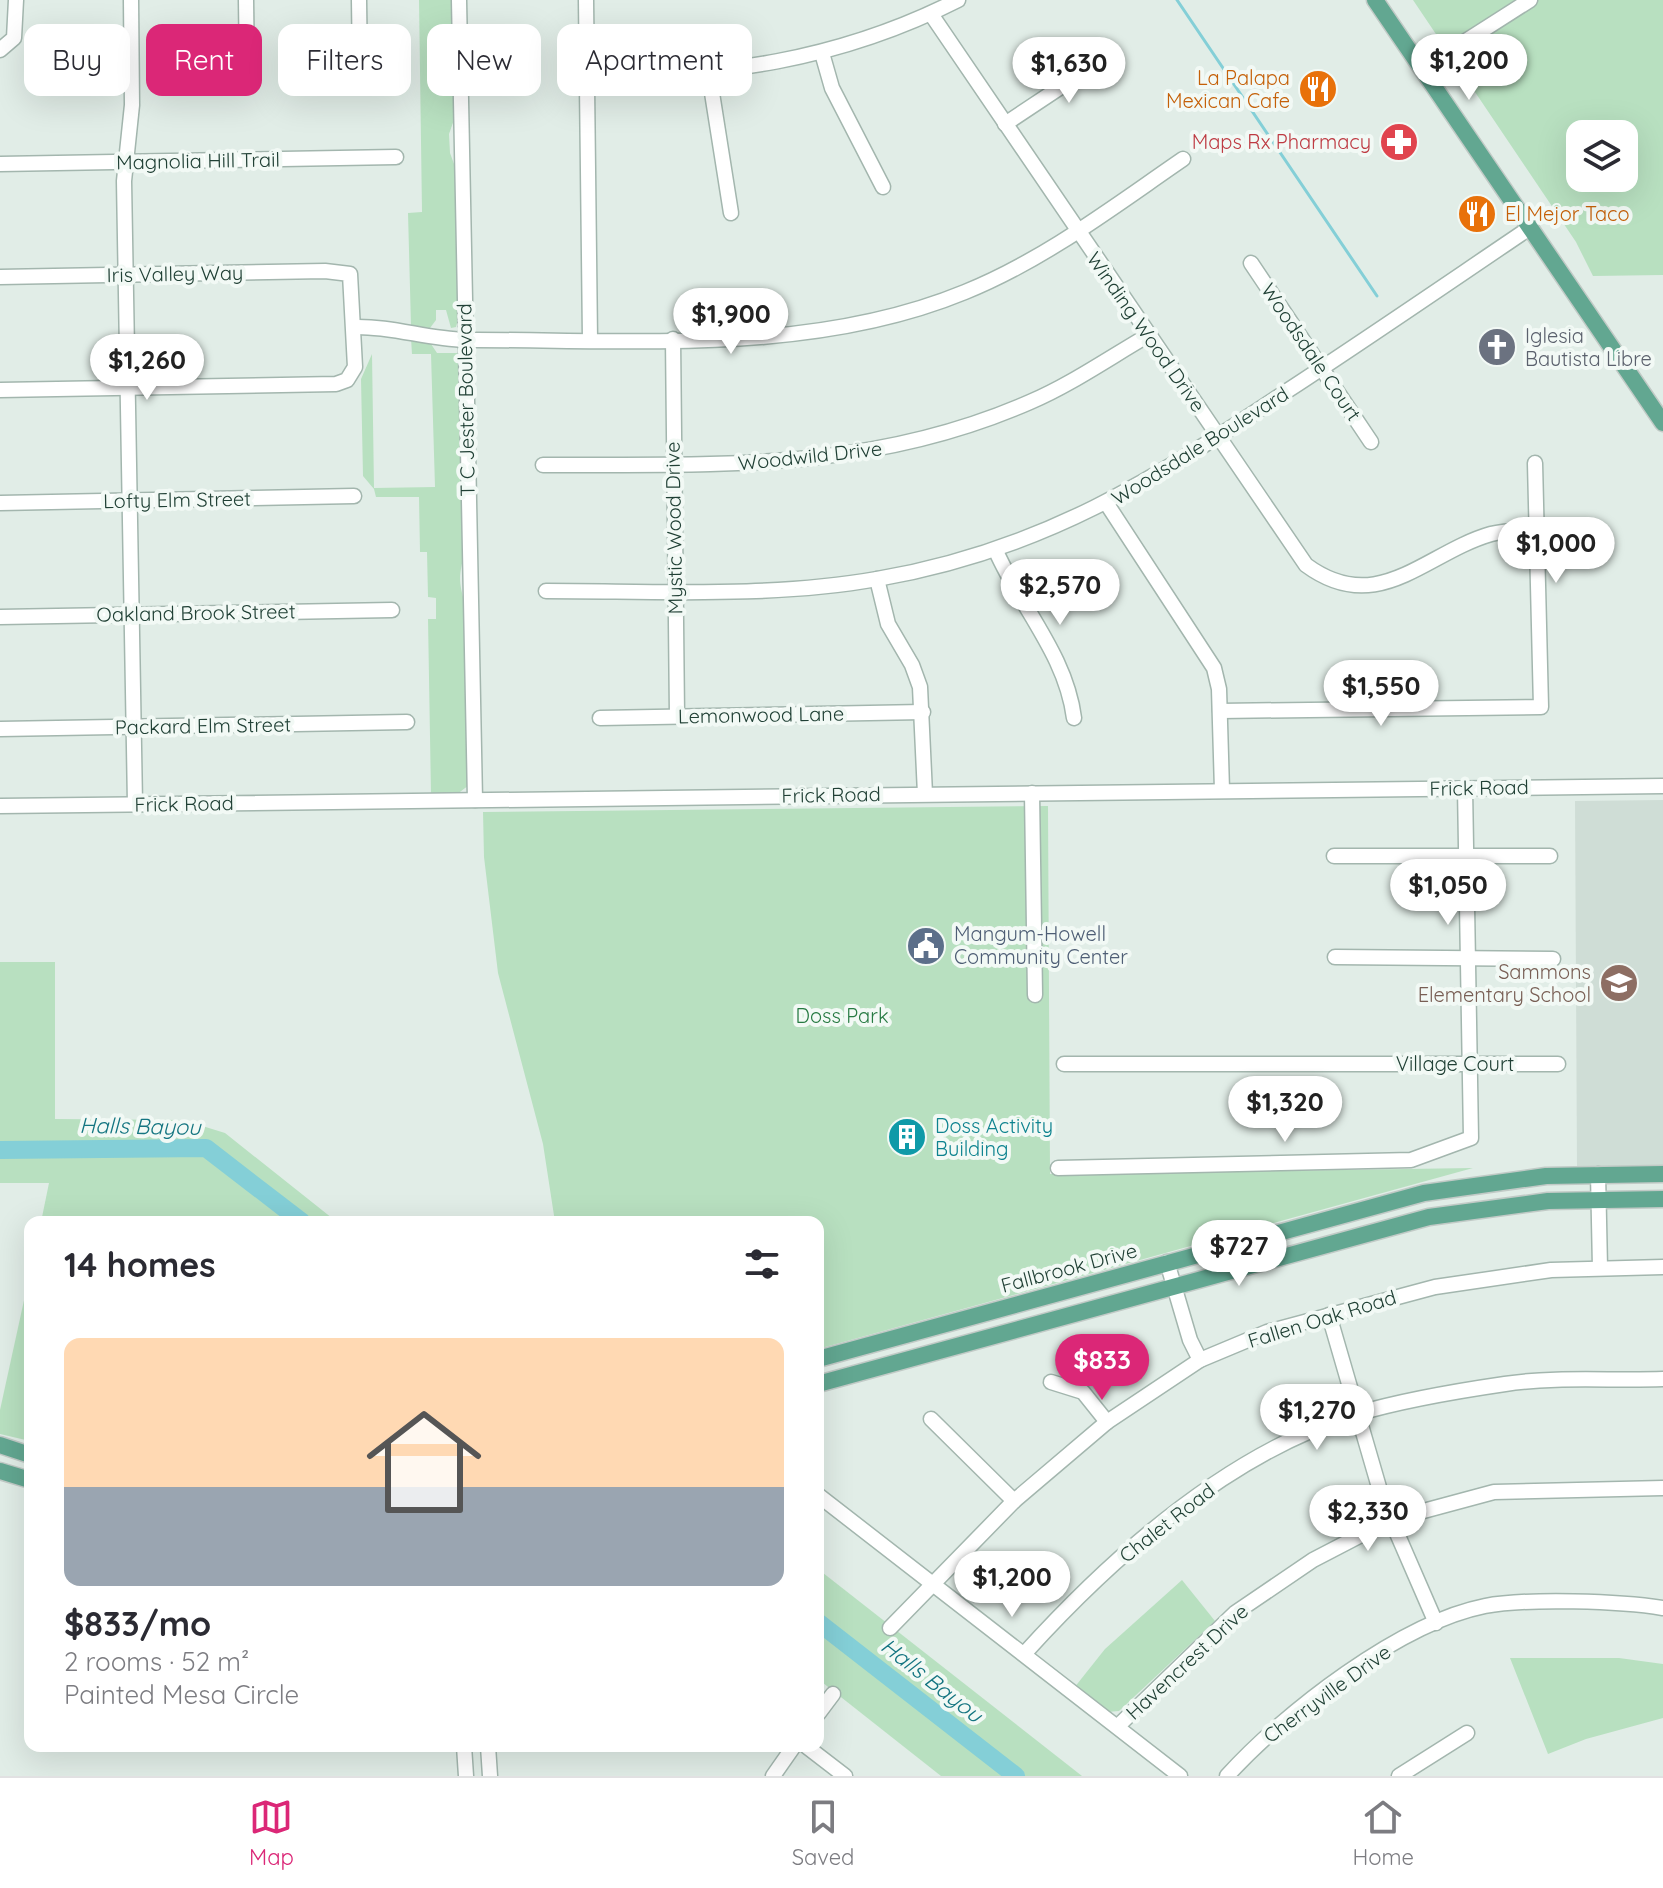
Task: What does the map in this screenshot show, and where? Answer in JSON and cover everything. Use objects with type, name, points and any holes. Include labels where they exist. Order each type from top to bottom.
[{"type":"main road","points":[[1375,0],[1663,423]]},
{"type":"main road","name":"Fallbrook Drive","points":[[824,1357],[1380,1204],[1511,1179],[1663,1174]]},
{"type":"main road","points":[[824,1382],[1386,1228],[1500,1206],[1599,1199],[1663,1199]]},
{"type":"main road","points":[[1380,1204],[1386,1228]]},
{"type":"main road","points":[[955,1320],[961,1344]]},
{"type":"main road","points":[[0,1445],[24,1453]]},
{"type":"main road","points":[[0,1471],[24,1478]]},
{"type":"street","points":[[5,48],[16,30],[16,0]]},
{"type":"street","points":[[131,0],[132,105],[126,162],[126,275],[135,804]]},
{"type":"street","points":[[246,0],[246,24]]},
{"type":"street","points":[[359,0],[359,24]]},
{"type":"street","name":"T C Jester Boulevard","points":[[459,0],[475,800]]},
{"type":"street","points":[[586,0],[586,24]]},
{"type":"street","points":[[752,66],[822,53],[931,14],[958,0]]},
{"type":"street","points":[[1422,69],[1530,0]]},
{"type":"street","name":"Winding Wood Drive","points":[[931,14],[1292,550],[1319,575],[1337,582],[1396,581],[1491,534],[1535,531]]},
{"type":"street","points":[[822,53],[832,88],[883,187]]},
{"type":"street","points":[[1005,124],[1112,53]]},
{"type":"street","points":[[587,96],[590,340]]},
{"type":"street","points":[[712,96],[731,213]]},
{"type":"street","name":"Magnolia Hill Trail","points":[[0,164],[396,157]]},
{"type":"street","points":[[0,390],[336,384],[347,380],[355,367],[354,327],[391,328],[442,340],[673,339],[795,335],[882,319],[964,293],[1077,232],[1183,159]]},
{"type":"street","name":"Woodsdale Boulevard","points":[[546,591],[785,589],[877,579],[996,551],[1046,533],[1107,504],[1218,437],[1531,227]]},
{"type":"street","name":"Woodsdale Court","points":[[1251,263],[1371,442]]},
{"type":"street","name":"Iris Valley Way","points":[[0,277],[325,271],[350,274],[354,327]]},
{"type":"street","name":"Woodwild Drive","points":[[543,465],[819,460],[889,449],[965,428],[1033,401],[1147,336]]},
{"type":"street","name":"Mystic Wood Drive","points":[[673,339],[677,716]]},
{"type":"street","points":[[1220,711],[1541,707],[1535,463]]},
{"type":"street","name":"Lofty Elm Street","points":[[0,503],[354,496]]},
{"type":"street","points":[[1107,504],[1206,650],[1217,678],[1222,790]]},
{"type":"street","points":[[996,551],[1023,606],[1064,671],[1074,718]]},
{"type":"street","points":[[877,579],[888,624],[912,665],[923,712],[925,794]]},
{"type":"street","name":"Oakland Brook Street","points":[[0,617],[392,610]]},
{"type":"street","name":"Lemonwood Lane","points":[[600,718],[923,712]]},
{"type":"street","name":"Packard Elm Street","points":[[0,729],[407,722]]},
{"type":"street","name":"Frick Road","points":[[0,806],[1663,786]]},
{"type":"street","points":[[1058,1168],[1411,1160],[1471,1138],[1467,1065],[1465,788]]},
{"type":"street","points":[[1032,793],[1035,995]]},
{"type":"street","points":[[1334,856],[1550,856]]},
{"type":"street","points":[[1335,957],[1553,959]]},
{"type":"street","name":"Village Court","points":[[1064,1064],[1558,1064]]},
{"type":"street","points":[[1598,1174],[1600,1268]]},
{"type":"street","points":[[1167,1262],[1190,1340],[1200,1360]]},
{"type":"street","name":"Fallen Oak Road","points":[[890,1628],[1014,1501],[1107,1422],[1200,1360],[1267,1332],[1478,1279],[1600,1268],[1663,1267]]},
{"type":"street","points":[[1329,1315],[1390,1520],[1436,1623]]},
{"type":"street","name":"Chalet Road","points":[[1025,1653],[1083,1589],[1214,1484],[1285,1444],[1356,1414],[1507,1383],[1663,1379]]},
{"type":"street","points":[[1051,1382],[1074,1386],[1083,1392],[1107,1422]]},
{"type":"street","points":[[931,1419],[1014,1501]]},
{"type":"street","name":"Havencrest Drive","points":[[1118,1726],[1235,1613],[1313,1560],[1390,1520],[1494,1492],[1663,1488]]},
{"type":"street","points":[[824,1500],[1180,1776]]},
{"type":"street","name":"Cherryville Drive","points":[[1227,1776],[1298,1710],[1374,1657],[1436,1623],[1487,1606],[1507,1604],[1624,1604],[1663,1608]]},
{"type":"street","points":[[824,1706],[833,1694]]},
{"type":"street","points":[[1399,1776],[1467,1733]]},
{"type":"street","points":[[464,1752],[466,1776]]},
{"type":"street","points":[[488,1752],[490,1776]]},
{"type":"street","points":[[773,1776],[790,1752]]},
{"type":"street","points":[[814,1752],[845,1776]]},
{"type":"shaded area","name":"Sammons Elementary School","points":[[1663,800],[1663,1166],[1577,1166],[1575,801]]},
{"type":"green space","points":[[419,0],[453,0],[454,24],[427,24],[427,96],[456,96],[456,114],[449,134],[450,153],[457,172],[460,312],[456,327],[451,328],[446,310],[436,310],[436,320],[430,328],[411,326],[408,213],[422,212]]},
{"type":"green space","points":[[1413,0],[1663,0],[1663,275],[1593,276],[1576,242]]},
{"type":"green space","points":[[411,338],[431,344],[437,353],[457,353],[461,364],[465,549],[460,582],[465,604],[469,785],[456,795],[431,795],[428,619],[436,619],[436,598],[428,597],[427,552],[420,552],[419,497],[376,497],[374,489],[363,476],[361,379],[372,354],[374,488],[435,487],[431,354],[412,354]]},
{"type":"green space","name":"Doss Park","points":[[1048,806],[1050,1174],[1473,1168],[824,1347],[824,1216],[554,1216],[543,1144],[498,973],[484,857],[483,812]]},
{"type":"green space","points":[[0,962],[55,962],[55,1119],[183,1120],[225,1133],[329,1216],[42,1216],[49,1183],[0,1183]]},
{"type":"green space","points":[[24,1300],[24,1440],[0,1434],[0,1410]]},
{"type":"green space","points":[[824,1574],[1082,1776],[941,1776],[824,1684]]},
{"type":"green space","points":[[1182,1580],[1215,1621],[1119,1711],[1107,1712],[1074,1688],[1105,1649]]},
{"type":"green space","points":[[1510,1658],[1619,1658],[1663,1664],[1663,1718],[1586,1739],[1548,1754]]},
{"type":"waterway","points":[[1177,0],[1377,296]]},
{"type":"waterway","name":"Halls Bayou","points":[[0,1150],[206,1148],[294,1216]]},
{"type":"waterway","name":"Halls Bayou","points":[[824,1627],[1016,1776]]},
{"type":"place","name":"La Palapa Mexican Cafe","points":[[1318,89]]},
{"type":"place","name":"Maps Rx Pharmacy","points":[[1399,142]]},
{"type":"place","name":"El Mejor Taco","points":[[1477,214]]},
{"type":"place","name":"Iglesia Bautista Libre","points":[[1497,347]]},
{"type":"place","name":"Mangum-Howell Community Center","points":[[926,946]]},
{"type":"place","name":"Sammons Elementary School","points":[[1619,983]]},
{"type":"place","name":"Doss Activity Building","points":[[907,1137]]}]
